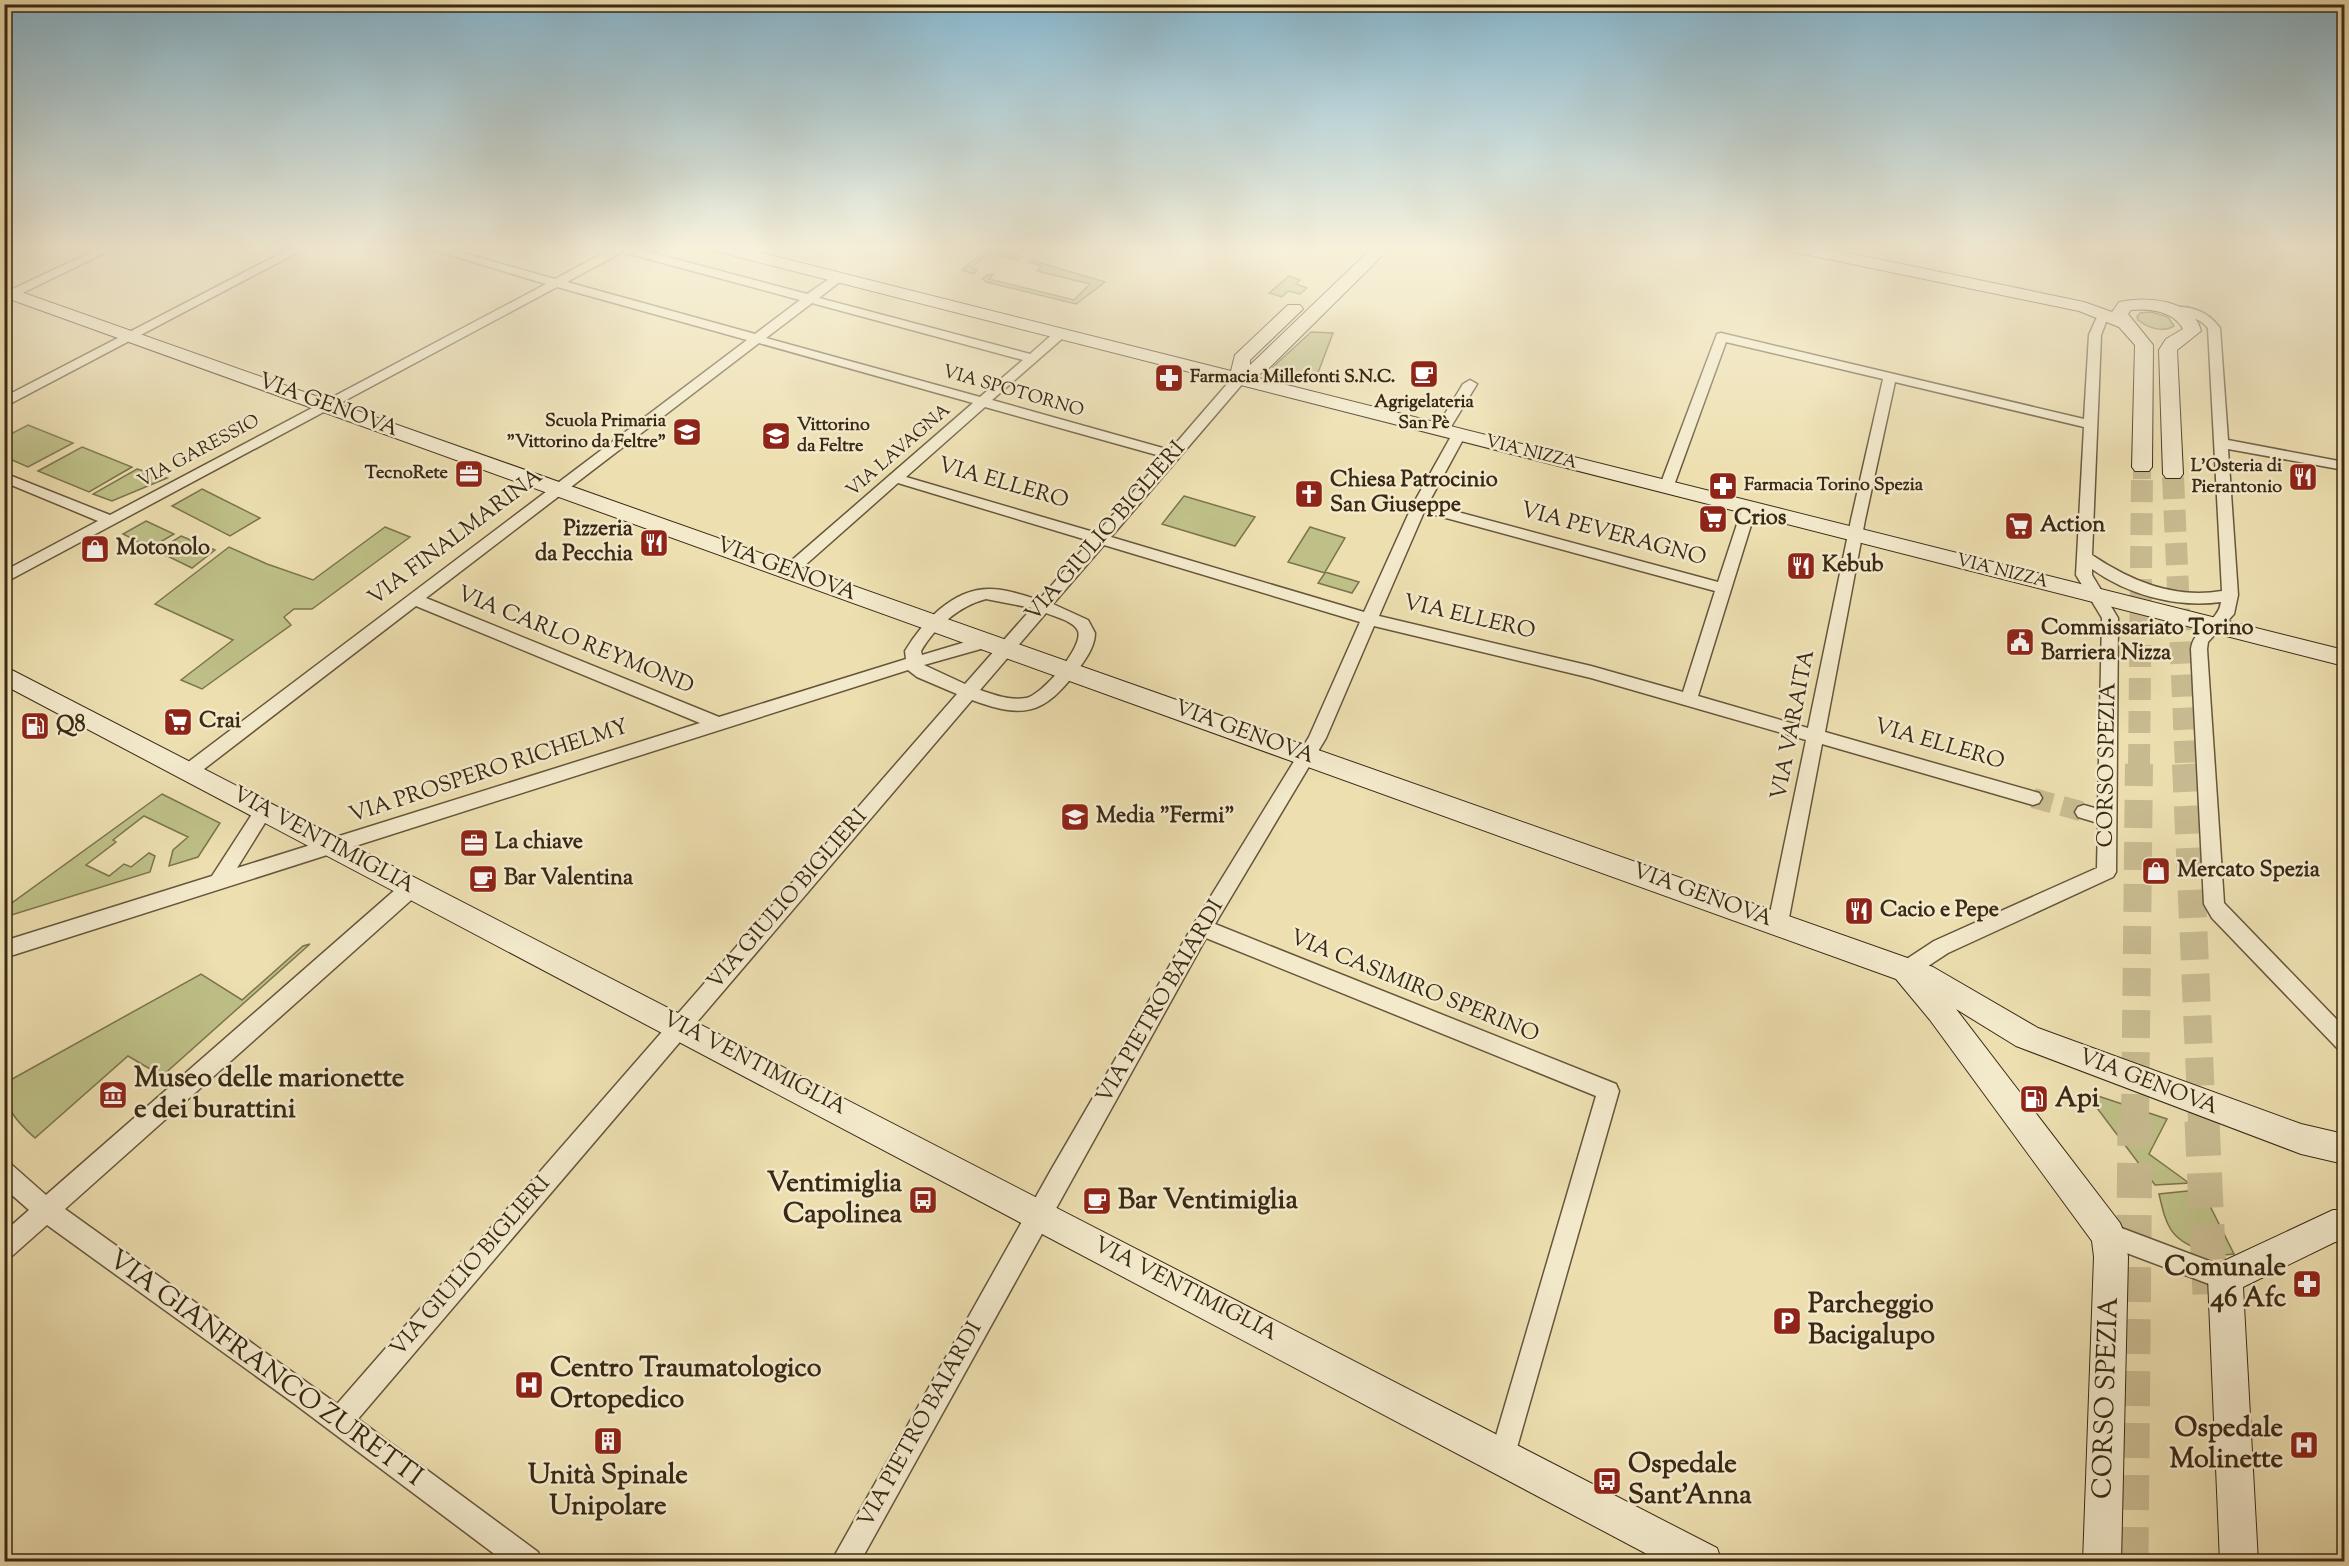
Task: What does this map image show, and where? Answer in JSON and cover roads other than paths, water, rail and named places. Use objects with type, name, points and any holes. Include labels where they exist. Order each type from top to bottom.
[{"type":"street","name":"VIA GENOVA","points":[[86,320],[1778,923],[1941,984],[2026,1037],[2301,1139],[2344,1149]]},
{"type":"street","points":[[4,403],[164,320]]},
{"type":"street","name":"VIA GARESSIO","points":[[4,578],[487,320]]},
{"type":"street","name":"VIA SPOTORNO","points":[[688,320],[1173,455]]},
{"type":"street","name":"VIA FINALMARINA","points":[[189,771],[781,320]]},
{"type":"street","points":[[885,320],[1032,358]]},
{"type":"street","name":"VIA NIZZA","points":[[1006,320],[2344,658]]},
{"type":"street","points":[[1239,379],[1241,359],[1282,320]]},
{"type":"street","points":[[1239,379],[1262,364],[1308,320]]},
{"type":"street","name":"CORSO SPEZIA","points":[[1906,970],[1941,947],[2106,872],[2110,618],[2084,575],[2095,335],[2098,323],[2106,320]]},
{"type":"street","points":[[2124,320],[2144,345],[2142,467]]},
{"type":"street","points":[[2173,474],[2168,350],[2175,340],[2192,331],[2185,320]]},
{"type":"street","points":[[2207,320],[2214,328],[2230,595],[2228,610],[2200,640],[2199,650],[2214,904],[2219,912],[2344,1041]]},
{"type":"street","name":"VIA LAVAGNA","points":[[789,571],[1060,334]]},
{"type":"street","points":[[1666,488],[1721,337],[2091,424]]},
{"type":"street","name":"VIA VARAITA","points":[[1778,923],[1814,734],[1890,377]]},
{"type":"street","name":"VIA GIULIO BIGLIERI","points":[[339,1421],[969,691],[997,644],[1040,607],[1239,379]]},
{"type":"street","name":"VIA PIETRO BAIARDI","points":[[845,1562],[1038,1214],[1202,928],[1317,738],[1470,384]]},
{"type":"street","points":[[2220,443],[2344,466]]},
{"type":"street","points":[[4,477],[110,521]]},
{"type":"street","name":"VIA ELLERO","points":[[895,478],[1368,619],[1591,672],[2034,798]]},
{"type":"street","name":"VIA PEVERAGNO","points":[[1419,506],[1725,589]]},
{"type":"street","points":[[1689,699],[1749,509]]},
{"type":"street","points":[[2085,557],[2127,583],[2157,592],[2193,600],[2230,595]]},
{"type":"street","points":[[986,594],[1010,596],[1040,607],[1076,620],[1083,625],[1088,636],[1085,647],[1044,697],[1029,704],[1011,704],[969,691],[923,673],[914,662],[915,646],[956,605],[986,594]]},
{"type":"street","name":"VIA CARLO REYMOND","points":[[413,599],[719,724]]},
{"type":"street","name":"VIA PROSPERO RICHELMY","points":[[4,950],[914,662],[997,644]]},
{"type":"street","name":"VIA VENTIMIGLIA","points":[[4,674],[1703,1562]]},
{"type":"street","points":[[218,883],[264,810]]},
{"type":"street","points":[[2084,812],[2107,818]]},
{"type":"street","points":[[4,1248],[411,888]]},
{"type":"street","name":"VIA CASIMIRO SPERINO","points":[[1202,928],[1608,1091],[1503,1456]]},
{"type":"street","points":[[1906,970],[1940,1011],[2108,1236],[2225,1278],[2333,1226],[2344,1226]]},
{"type":"street","name":"VIA GIANFRANCO ZURETTI","points":[[4,1173],[46,1210],[339,1421],[528,1562]]},
{"type":"street","name":"CORSO SPEZIA","points":[[2102,1562],[2111,1257],[2108,1236]]},
{"type":"street","points":[[2225,1278],[2239,1562]]},
{"type":"tunnel","points":[[2142,467],[2142,477]]},
{"type":"tunnel","points":[[2139,766],[2142,477]]},
{"type":"tunnel","points":[[2173,477],[2186,766]]},
{"type":"tunnel","points":[[2135,1122],[2139,764]]},
{"type":"tunnel","points":[[2186,764],[2202,1122]]},
{"type":"tunnel","points":[[2033,798],[2084,812]]},
{"type":"tunnel","points":[[2131,1562],[2135,1121]]},
{"type":"tunnel","points":[[2202,1121],[2210,1294]]},
{"type":"place","name":"Agrigelateria San Pè","points":[[1424,374]]},
{"type":"place","name":"Farmacia Millefonti S.N.C.","points":[[1169,378]]},
{"type":"place","name":"Scuola Primaria \"Vittorino da Feltre\"","points":[[687,432]]},
{"type":"place","name":"Vittorino da Feltre","points":[[776,436]]},
{"type":"place","name":"TecnoRete","points":[[469,474]]},
{"type":"place","name":"L'Osteria di Pierantonio","points":[[2303,477]]},
{"type":"place","name":"Farmacia Torino Spezia","points":[[1723,486]]},
{"type":"place","name":"Chiesa Patrocinio San Giuseppe","points":[[1309,494]]},
{"type":"place","name":"Crios","points":[[1713,519]]},
{"type":"place","name":"Action","points":[[2019,526]]},
{"type":"place","name":"Pizzeria da Pecchia","points":[[654,543]]},
{"type":"place","name":"Motonolo","points":[[95,549]]},
{"type":"place","name":"Kebub","points":[[1801,566]]},
{"type":"place","name":"Commissariato Torino Barriera Nizza","points":[[2020,642]]},
{"type":"place","name":"Crai","points":[[178,722]]},
{"type":"place","name":"Q8","points":[[35,726]]},
{"type":"place","name":"Media \"Fermi\"","points":[[1075,817]]},
{"type":"place","name":"La chiave","points":[[474,843]]},
{"type":"place","name":"Mercato Spezia","points":[[2156,871]]},
{"type":"place","name":"Bar Valentina","points":[[483,879]]},
{"type":"place","name":"Cacio e Pepe","points":[[1859,911]]},
{"type":"place","name":"Museo delle marionette e dei burattini","points":[[113,1095]]},
{"type":"place","name":"Api","points":[[2034,1099]]},
{"type":"place","name":"Ventimiglia Capolinea","points":[[923,1200]]},
{"type":"place","name":"Bar Ventimiglia","points":[[1097,1201]]},
{"type":"place","name":"Comunale 46 Afc","points":[[2307,1284]]},
{"type":"place","name":"Parcheggio Bacigalupo","points":[[1787,1321]]},
{"type":"place","name":"Centro Traumatologico Ortopedico","points":[[529,1385]]},
{"type":"place","name":"Unità Spinale Unipolare","points":[[608,1441]]},
{"type":"place","name":"Ospedale Molinette","points":[[2304,1445]]},
{"type":"place","name":"Ospedale Sant'Anna","points":[[1607,1481]]}]
